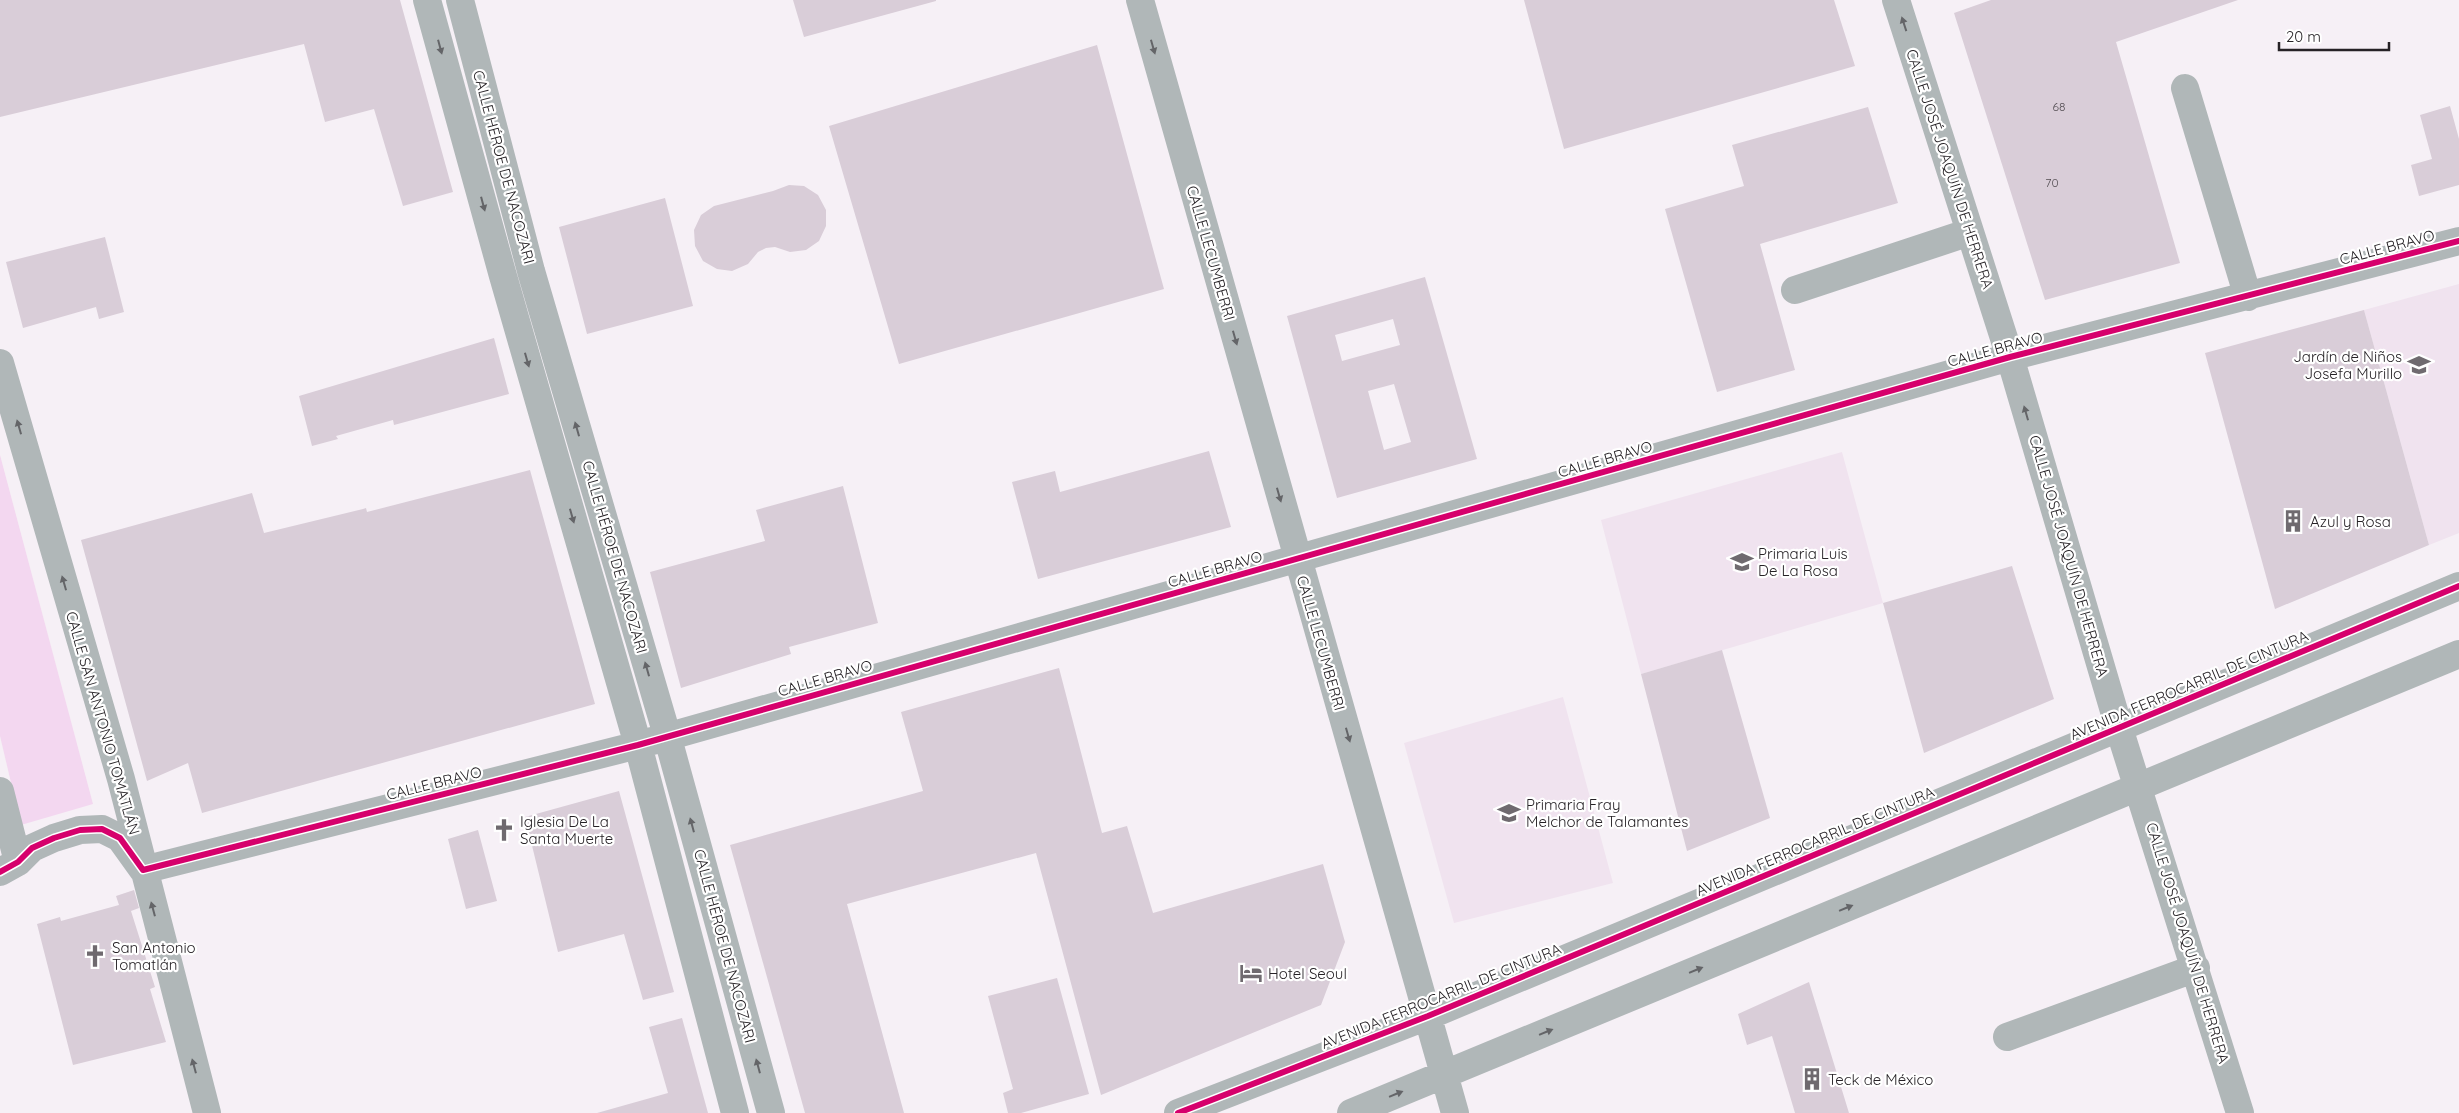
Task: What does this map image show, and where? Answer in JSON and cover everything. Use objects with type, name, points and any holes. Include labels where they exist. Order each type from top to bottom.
[{"type":"street","name":"CALLE HÉROE DE NACOZARI","points":[[427,0],[503,276],[638,745],[735,1113]]},
{"type":"street","name":"CALLE HÉROE DE NACOZARI","points":[[460,0],[531,271],[667,736],[771,1113]]},
{"type":"street","name":"CALLE LECUMBERRI","points":[[1140,0],[1455,1113]]},
{"type":"street","name":"CALLE JOSÉ JOAQUÍN DE HERRERA","points":[[1896,0],[2010,357],[2119,728],[2240,1113]]},
{"type":"street","points":[[2185,88],[2248,297]]},
{"type":"street","points":[[1795,290],[1970,232]]},
{"type":"street","name":"CALLE BRAVO","points":[[143,870],[638,745],[2010,357],[2459,241]]},
{"type":"street","name":"CALLE SAN ANTONIO TOMATLÁN","points":[[0,363],[121,779],[207,1113]]},
{"type":"street","name":"AVENIDA FERROCARRIL DE CINTURA","points":[[1178,1113],[1428,1016],[2459,586]]},
{"type":"street","points":[[1351,1113],[2459,654]]},
{"type":"street","points":[[0,791],[9,867]]},
{"type":"street","points":[[9,867],[32,848],[54,838],[80,830],[102,829],[120,838],[143,870]]},
{"type":"street","points":[[2006,1037],[2196,968]]},
{"type":"shaded area","name":"Jardín de Niños Josefa Murillo","points":[[2459,284],[2459,533],[2429,545],[2364,310]]},
{"type":"shaded area","name":"Primaria Luis De La Rosa","points":[[1842,452],[1883,603],[1641,674],[1601,520]]},
{"type":"shaded area","points":[[0,455],[93,804],[21,825],[0,736]]},
{"type":"shaded area","name":"Primaria Fray Melchor de Talamantes","points":[[1563,697],[1613,883],[1454,923],[1404,743]]},
{"type":"building","points":[[0,0],[400,0],[453,192],[403,206],[374,109],[325,122],[304,44],[0,117]]},
{"type":"building","points":[[793,0],[936,0],[936,1],[804,37]]},
{"type":"building","points":[[1524,0],[1834,0],[1855,66],[1564,149]]},
{"type":"building","points":[[1991,0],[2238,0],[2116,42],[2180,263],[2045,300],[1954,13]]},
{"type":"building","points":[[1097,45],[1164,289],[899,364],[829,126]]},
{"type":"building","points":[[2450,106],[2459,139],[2459,185],[2419,196],[2411,165],[2432,159],[2420,115]]},
{"type":"building","points":[[1868,107],[1898,203],[1760,244],[1795,370],[1717,392],[1665,209],[1744,186],[1732,145]]},
{"type":"building","points":[[789,185],[804,186],[818,195],[826,210],[826,226],[819,241],[806,250],[790,252],[775,247],[766,248],[758,252],[748,264],[732,271],[717,269],[703,261],[695,246],[694,230],[701,215],[714,206]]},
{"type":"building","points":[[665,198],[693,306],[587,334],[559,227]]},
{"type":"building","points":[[105,237],[124,312],[99,319],[96,307],[23,328],[6,262]]},
{"type":"building","points":[[1425,277],[1477,459],[1337,498],[1287,316]],"holes":[[[1393,319],[1400,345],[1342,361],[1335,335]],[[1394,384],[1411,442],[1384,450],[1368,391]]]},
{"type":"building","points":[[2364,310],[2429,545],[2275,609],[2205,353]]},
{"type":"building","points":[[494,338],[509,394],[394,425],[393,420],[336,436],[338,439],[312,446],[299,396]]},
{"type":"building","points":[[1209,451],[1231,527],[1038,579],[1012,482],[1055,471],[1060,492]]},
{"type":"building","points":[[530,470],[595,704],[202,813],[188,763],[147,781],[81,540],[252,493],[264,533],[366,508],[367,512]]},
{"type":"building","points":[[843,486],[878,623],[789,647],[791,654],[681,688],[650,572],[765,541],[756,510]]},
{"type":"building","points":[[2012,566],[2054,699],[1924,753],[1883,603]]},
{"type":"building","points":[[1722,650],[1770,818],[1687,851],[1641,674]]},
{"type":"building","points":[[1059,668],[1102,833],[1127,826],[1153,913],[1323,864],[1345,942],[1321,1005],[1101,1095],[1036,853],[847,904],[904,1113],[805,1113],[730,845],[923,791],[901,712]]},
{"type":"building","points":[[619,791],[674,992],[643,1000],[624,934],[558,952],[525,817]]},
{"type":"building","points":[[478,830],[497,901],[466,909],[448,839]]},
{"type":"building","name":"San Antonio Tomatlán","points":[[134,890],[139,908],[131,911],[155,987],[150,989],[166,1042],[73,1065],[37,924],[60,917],[61,921],[119,905],[116,896]]},
{"type":"building","points":[[1057,978],[1089,1094],[1021,1113],[1008,1113],[1003,1093],[1013,1089],[988,996]]},
{"type":"building","name":"Teck de México","points":[[1809,982],[1849,1113],[1795,1113],[1772,1036],[1747,1045],[1738,1014]]},
{"type":"building","points":[[682,1018],[708,1113],[597,1113],[668,1093],[649,1027]]},
{"type":"cycle path","points":[[0,872],[18,862],[32,848],[54,838],[80,830],[102,829],[120,838],[143,870],[638,745],[2010,357],[2459,241]]},
{"type":"cycle path","points":[[1178,1113],[1428,1016],[2459,586]]},
{"type":"place","name":"Jardín de Niños Josefa Murillo","points":[[2419,365]]},
{"type":"place","name":"Azul y Rosa","points":[[2293,521]]},
{"type":"place","name":"Primaria Luis De La Rosa","points":[[1742,562]]},
{"type":"place","name":"Primaria Fray Melchor de Talamantes","points":[[1509,813]]},
{"type":"place","name":"Iglesia De La Santa Muerte","points":[[504,830]]},
{"type":"place","name":"San Antonio Tomatlán","points":[[95,956]]},
{"type":"place","name":"Hotel Seoul","points":[[1251,973]]},
{"type":"place","name":"Teck de México","points":[[1812,1079]]}]
